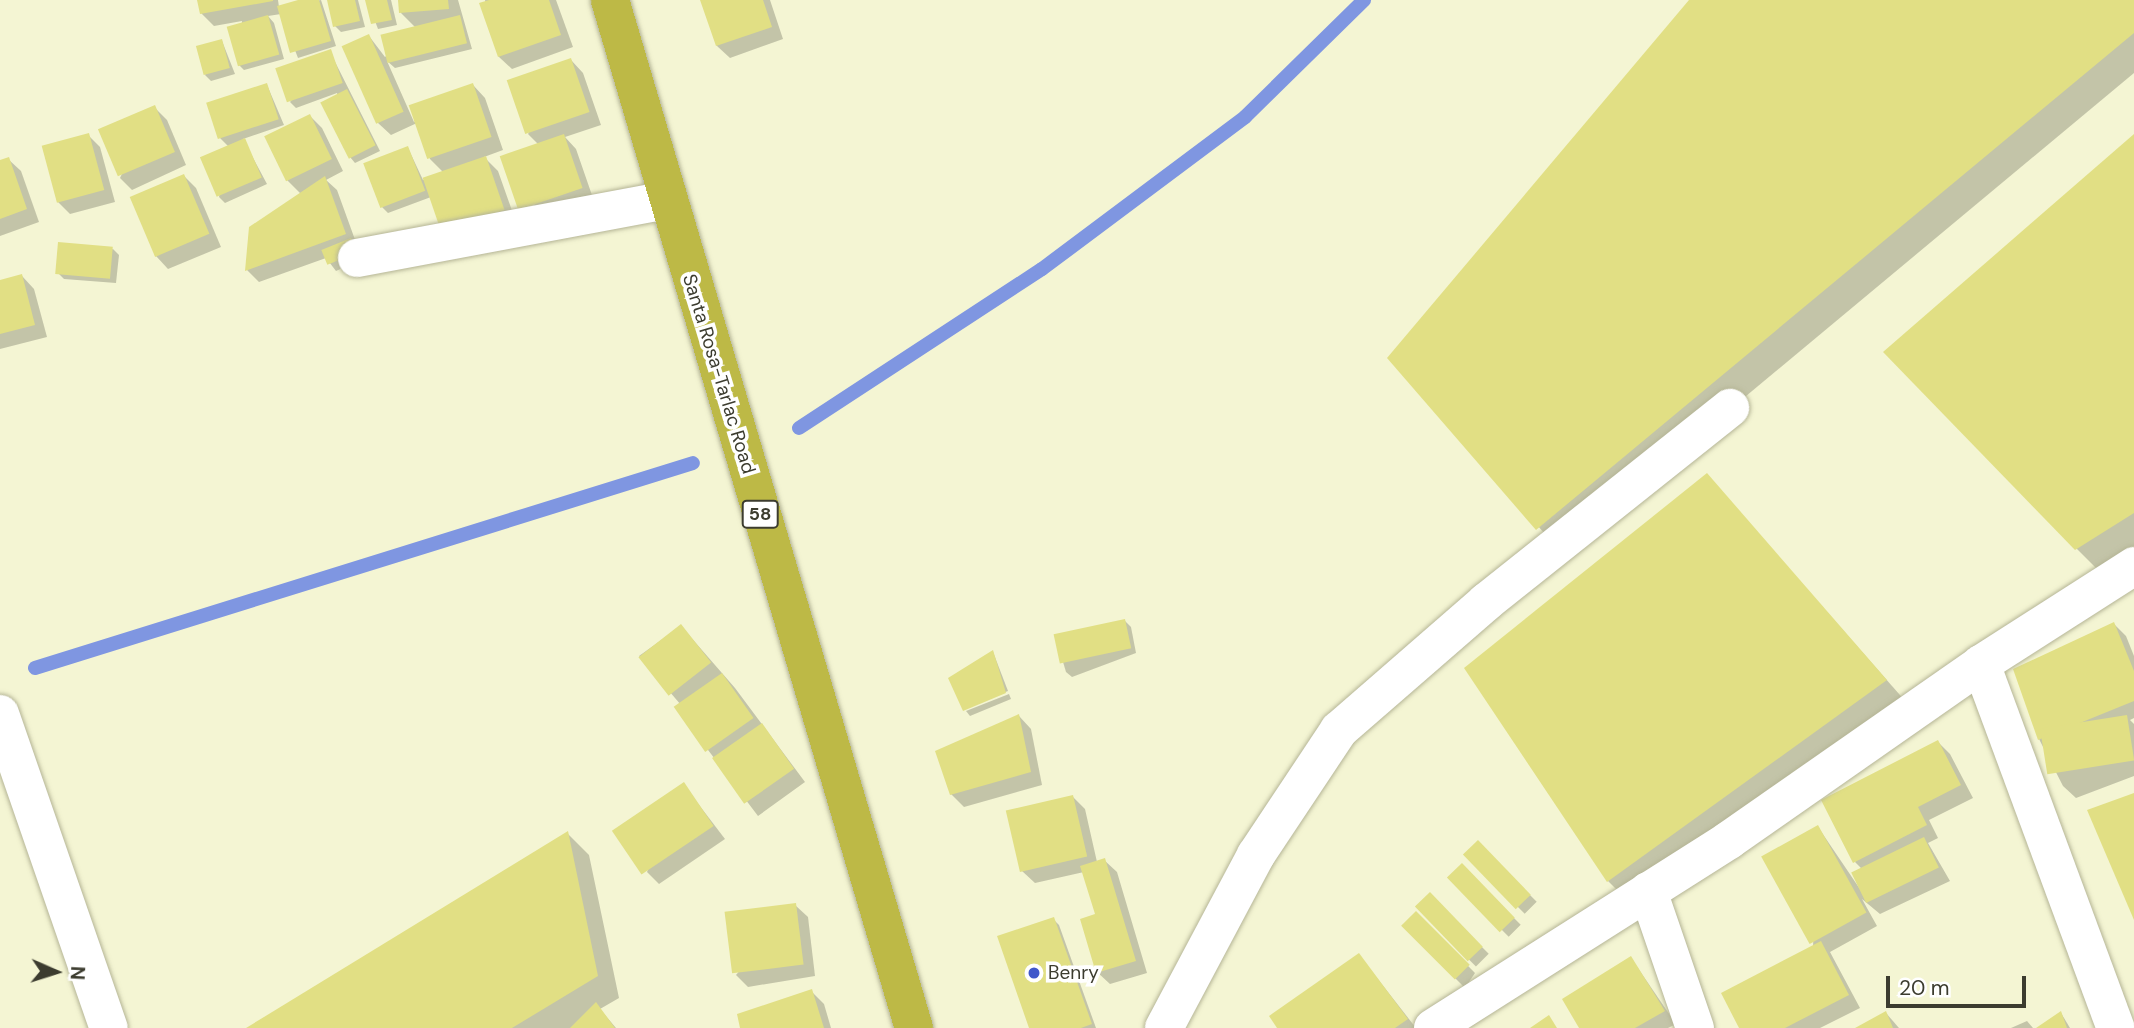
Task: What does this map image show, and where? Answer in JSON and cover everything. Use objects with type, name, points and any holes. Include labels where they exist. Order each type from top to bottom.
[{"type":"highway","name":"Santa Rosa-Tarlac Road","points":[[610,0],[914,1028]]},
{"type":"street","points":[[357,258],[667,200]]},
{"type":"street","points":[[1164,1028],[1256,855],[1339,730],[1486,603],[1730,408]]},
{"type":"street","points":[[1435,1027],[1729,840],[1981,664],[2134,566]]},
{"type":"street","points":[[1981,664],[2116,1028]]},
{"type":"street","points":[[0,714],[109,1028]]},
{"type":"street","points":[[1648,891],[1695,1028]]},
{"type":"building","points":[[197,0],[273,0],[273,1],[200,14]]},
{"type":"building","points":[[298,0],[319,0],[331,41],[290,53],[277,6]]},
{"type":"building","points":[[327,0],[355,0],[360,21],[333,27]]},
{"type":"building","points":[[365,0],[387,0],[392,20],[371,24]]},
{"type":"building","points":[[398,0],[448,0],[449,9],[399,13]]},
{"type":"building","points":[[489,0],[549,0],[561,35],[498,57],[479,3]]},
{"type":"building","points":[[700,0],[763,0],[772,27],[716,46]]},
{"type":"building","points":[[1689,0],[2134,0],[2134,33],[1536,530],[1387,358]]},
{"type":"building","points":[[268,15],[279,54],[238,66],[227,27]]},
{"type":"building","points":[[460,15],[467,43],[387,63],[380,35]]},
{"type":"building","points":[[369,34],[404,112],[376,124],[342,46]]},
{"type":"building","points":[[222,39],[230,68],[204,75],[196,46]]},
{"type":"building","points":[[331,49],[343,83],[287,102],[275,68]]},
{"type":"building","points":[[571,58],[590,112],[525,134],[507,80]]},
{"type":"building","points":[[267,83],[279,119],[218,139],[206,103]]},
{"type":"building","points":[[473,83],[492,137],[427,159],[409,105]]},
{"type":"building","points":[[347,89],[376,145],[349,159],[320,103]]},
{"type":"building","points":[[155,105],[175,152],[118,176],[98,129]]},
{"type":"building","points":[[310,114],[332,159],[286,181],[264,136]]},
{"type":"building","points":[[89,133],[104,190],[57,203],[42,146]]},
{"type":"building","points":[[564,134],[583,188],[518,210],[500,156]]},
{"type":"building","points":[[2134,134],[2134,513],[2075,550],[1883,352]]},
{"type":"building","points":[[245,138],[262,178],[217,197],[200,157]]},
{"type":"building","points":[[408,146],[425,191],[380,208],[363,163]]},
{"type":"building","points":[[486,156],[505,210],[441,232],[423,178]]},
{"type":"building","points":[[9,157],[27,209],[0,219],[0,160]]},
{"type":"building","points":[[184,174],[209,234],[155,257],[130,197]]},
{"type":"building","points":[[325,176],[346,234],[245,271],[249,227]]},
{"type":"building","points":[[351,238],[357,253],[327,265],[321,250]]},
{"type":"building","points":[[58,242],[113,247],[110,279],[55,274]]},
{"type":"building","points":[[22,274],[35,325],[0,334],[0,280]]},
{"type":"building","points":[[1707,473],[1887,680],[1607,882],[1464,668]]},
{"type":"building","points":[[1125,619],[1131,648],[1060,664],[1054,634]]},
{"type":"building","points":[[2114,622],[2134,671],[2134,701],[2038,740],[2013,669]]},
{"type":"building","points":[[681,624],[711,663],[669,696],[638,657]]},
{"type":"building","points":[[993,650],[1006,693],[963,711],[948,678]]},
{"type":"building","points":[[722,673],[754,718],[705,752],[674,707]]},
{"type":"building","points":[[1019,714],[1031,772],[950,795],[935,751]]},
{"type":"building","points":[[2127,715],[2134,760],[2047,774],[2040,729]]},
{"type":"building","points":[[762,723],[794,769],[744,804],[712,758]]},
{"type":"building","points":[[1938,740],[1961,785],[1918,807],[1927,825],[1853,863],[1821,800]]},
{"type":"building","points":[[684,782],[714,826],[642,875],[612,831]]},
{"type":"building","points":[[2134,793],[2134,920],[2087,810]]},
{"type":"building","points":[[1073,795],[1087,856],[1020,872],[1006,811]]},
{"type":"building","points":[[1818,825],[1866,912],[1810,944],[1761,857]]},
{"type":"building","points":[[568,831],[598,976],[512,1028],[246,1028]]},
{"type":"building","points":[[1924,837],[1939,868],[1866,903],[1851,873]]},
{"type":"building","points":[[1478,840],[1531,895],[1516,909],[1463,855]]},
{"type":"building","points":[[1105,858],[1136,961],[1096,973],[1080,919],[1095,914],[1080,866]]},
{"type":"building","points":[[1462,863],[1515,918],[1500,932],[1447,878]]},
{"type":"building","points":[[1430,892],[1483,947],[1468,961],[1415,907]]},
{"type":"building","points":[[796,903],[804,965],[732,973],[725,912]]},
{"type":"building","points":[[1416,911],[1470,965],[1455,980],[1401,926]]},
{"type":"building","points":[[1054,917],[1092,1024],[1081,1028],[1029,1028],[997,936]]},
{"type":"building","points":[[1821,941],[1849,995],[1785,1028],[1739,1028],[1721,993]]},
{"type":"building","points":[[1359,953],[1408,1019],[1395,1028],[1277,1028],[1269,1016]]},
{"type":"building","points":[[1631,956],[1665,1011],[1635,1028],[1579,1028],[1562,999]]},
{"type":"building","points":[[812,989],[824,1028],[740,1028],[737,1014]]},
{"type":"building","points":[[596,1002],[615,1028],[570,1028]]},
{"type":"building","points":[[1886,1011],[1893,1028],[1855,1028]]},
{"type":"building","points":[[2061,1011],[2067,1028],[2036,1028]]},
{"type":"building","points":[[1549,1015],[1557,1028],[1530,1028]]},
{"type":"waterway","points":[[799,428],[1042,269],[1245,117],[1364,0]]},
{"type":"waterway","points":[[35,668],[693,463]]},
{"type":"place","name":"Benry","points":[[1034,973]]}]
